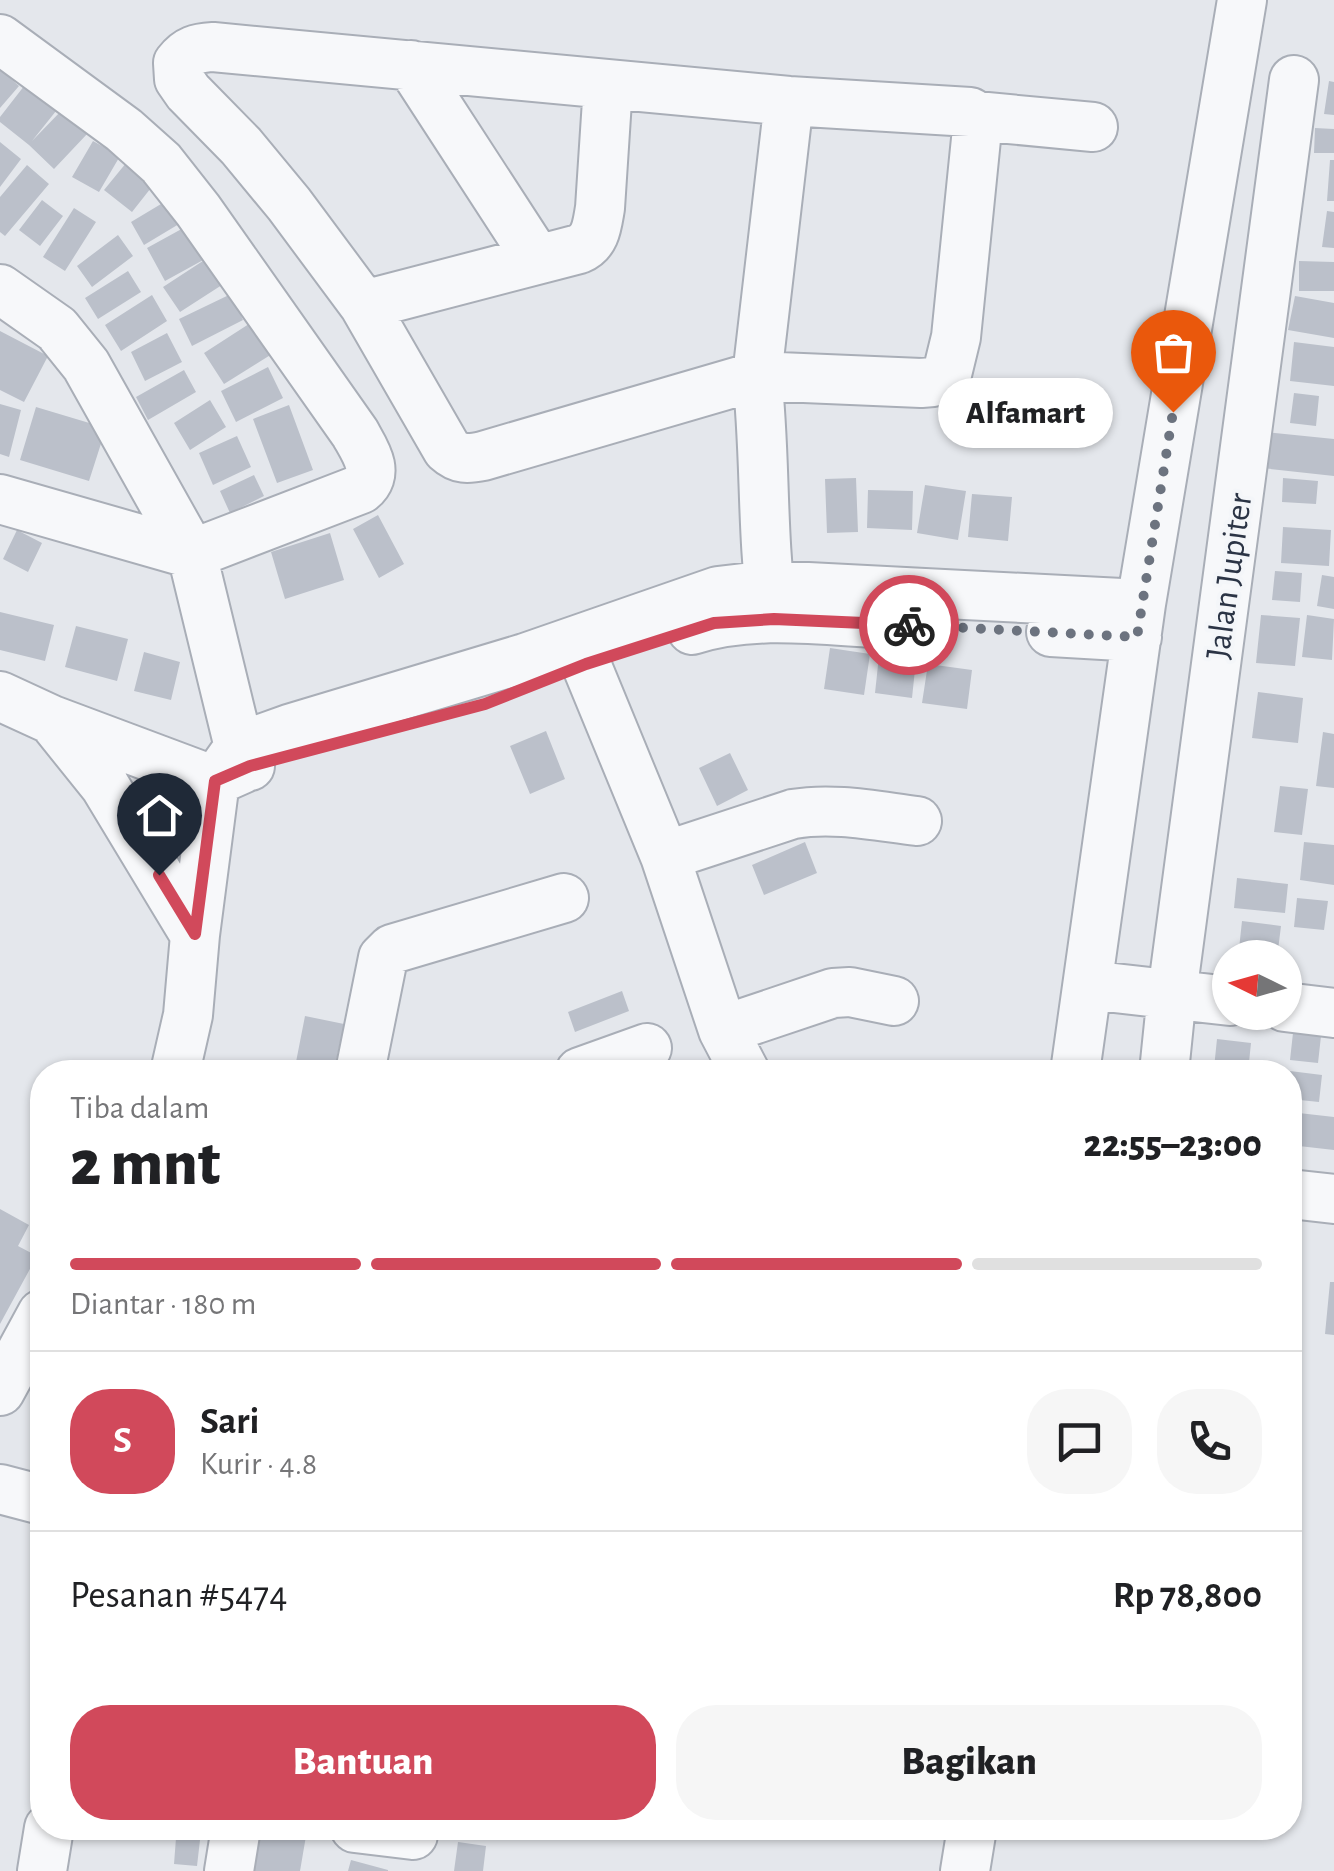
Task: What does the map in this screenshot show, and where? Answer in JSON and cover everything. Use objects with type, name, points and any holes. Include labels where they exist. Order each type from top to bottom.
[{"type":"street","points":[[1077,1060],[1139,620],[1242,0]]},
{"type":"street","points":[[0,39],[124,130],[161,163],[355,433],[371,470],[361,489],[192,554],[0,499]]},
{"type":"street","points":[[976,116],[956,337],[946,374],[921,383],[757,376],[466,459],[447,449],[364,306],[289,204],[241,146],[188,92],[179,79],[178,63],[187,52],[213,47],[608,85],[962,110],[976,116],[1093,127]]},
{"type":"street","points":[[411,65],[536,259]]},
{"type":"street","name":"Jalan Jupiter","points":[[1165,1060],[1294,80]]},
{"type":"street","points":[[364,306],[584,247],[590,242],[597,228],[608,85]]},
{"type":"street","points":[[771,602],[757,376],[789,100]]},
{"type":"street","points":[[0,289],[57,329],[86,365],[192,554],[235,765],[195,934],[188,1015],[178,1060]]},
{"type":"street","points":[[480,689],[718,591],[771,602],[1139,620]]},
{"type":"street","points":[[0,696],[52,720],[235,765],[289,729],[586,664],[771,602]]},
{"type":"street","points":[[586,664],[665,856],[723,1030],[739,1060]]},
{"type":"street","points":[[52,720],[105,786],[195,934]]},
{"type":"street","points":[[665,856],[806,811],[917,821]]},
{"type":"street","points":[[362,1060],[383,958],[392,949],[564,898]]},
{"type":"street","points":[[1088,985],[1212,999]]},
{"type":"street","points":[[723,1030],[833,993],[850,992],[894,1001]]},
{"type":"street","points":[[1302,1010],[1334,1013]]},
{"type":"street","points":[[614,1060],[647,1048]]},
{"type":"street","points":[[1302,1195],[1334,1199]]},
{"type":"street","points":[[0,1391],[30,1336]]},
{"type":"street","points":[[0,1489],[30,1497]]},
{"type":"street","points":[[42,1871],[47,1840]]},
{"type":"street","points":[[230,1871],[234,1840]]},
{"type":"street","points":[[965,1871],[970,1840]]},
{"type":"building","points":[[0,69],[19,86],[0,108]]},
{"type":"building","points":[[28,81],[60,106],[32,141],[63,109],[88,133],[54,169],[0,122]]},
{"type":"building","points":[[1329,81],[1334,82],[1334,115],[1324,114]]},
{"type":"building","points":[[1315,128],[1334,129],[1334,153],[1314,153]]},
{"type":"building","points":[[93,141],[120,156],[99,192],[72,177]]},
{"type":"building","points":[[0,142],[21,159],[0,187]]},
{"type":"building","points":[[131,157],[158,179],[132,212],[104,190]]},
{"type":"building","points":[[1330,160],[1334,160],[1334,201],[1327,201]]},
{"type":"building","points":[[27,165],[49,184],[5,236],[0,232],[0,197]]},
{"type":"building","points":[[176,195],[189,218],[144,245],[131,222]]},
{"type":"building","points":[[42,200],[63,216],[40,246],[19,230]]},
{"type":"building","points":[[74,208],[96,222],[65,271],[43,257]]},
{"type":"building","points":[[1327,211],[1334,212],[1334,248],[1322,247]]},
{"type":"building","points":[[187,226],[205,259],[165,281],[147,248]]},
{"type":"building","points":[[118,235],[133,256],[92,287],[77,266]]},
{"type":"building","points":[[209,257],[225,283],[180,312],[163,287]]},
{"type":"building","points":[[1299,261],[1334,262],[1334,291],[1299,291]]},
{"type":"building","points":[[128,271],[141,292],[98,319],[85,298]]},
{"type":"building","points":[[231,294],[243,320],[192,346],[179,319]]},
{"type":"building","points":[[152,295],[167,321],[121,351],[105,325]]},
{"type":"building","points":[[1295,296],[1334,303],[1334,338],[1288,330]]},
{"type":"building","points":[[252,322],[272,354],[224,384],[204,353]]},
{"type":"building","points":[[0,331],[48,356],[24,402],[0,390]]},
{"type":"building","points":[[167,333],[182,362],[145,381],[131,352]]},
{"type":"building","points":[[1294,342],[1334,347],[1334,386],[1290,381]]},
{"type":"building","points":[[268,367],[283,398],[236,422],[221,391]]},
{"type":"building","points":[[184,370],[196,392],[148,420],[136,397]]},
{"type":"building","points":[[1294,393],[1319,396],[1316,426],[1290,423]]},
{"type":"building","points":[[210,400],[226,427],[190,450],[174,423]]},
{"type":"building","points":[[0,404],[21,410],[9,457],[0,454]]},
{"type":"building","points":[[289,405],[313,470],[277,483],[253,419]]},
{"type":"building","points":[[36,407],[106,428],[89,481],[20,460]]},
{"type":"building","points":[[1266,432],[1334,439],[1334,476],[1262,468]]},
{"type":"building","points":[[237,436],[251,467],[213,485],[199,453]]},
{"type":"building","points":[[254,475],[264,496],[230,513],[220,491]]},
{"type":"building","points":[[856,478],[858,532],[827,533],[825,479]]},
{"type":"building","points":[[1283,478],[1318,481],[1316,504],[1282,502]]},
{"type":"building","points":[[925,485],[966,491],[958,540],[917,533]]},
{"type":"building","points":[[868,490],[913,491],[912,530],[867,528]]},
{"type":"building","points":[[972,494],[1012,497],[1008,541],[968,537]]},
{"type":"building","points":[[378,515],[404,564],[379,578],[353,529]]},
{"type":"building","points":[[1283,527],[1331,530],[1329,566],[1281,563]]},
{"type":"building","points":[[17,530],[42,543],[28,572],[3,559]]},
{"type":"building","points":[[330,533],[344,580],[285,599],[271,552]]},
{"type":"building","points":[[1275,571],[1302,573],[1300,602],[1272,600]]},
{"type":"building","points":[[1322,575],[1334,577],[1334,609],[1317,606]]},
{"type":"building","points":[[0,612],[54,625],[45,661],[0,650]]},
{"type":"building","points":[[1261,615],[1300,618],[1295,666],[1256,663]]},
{"type":"building","points":[[1307,615],[1334,619],[1332,660],[1302,657]]},
{"type":"building","points":[[76,626],[128,639],[117,681],[65,667]]},
{"type":"building","points":[[830,648],[870,654],[864,695],[824,689]]},
{"type":"building","points":[[144,652],[180,662],[171,700],[134,691]]},
{"type":"building","points":[[879,656],[916,660],[912,698],[875,693]]},
{"type":"building","points":[[928,664],[972,670],[967,709],[922,703]]},
{"type":"building","points":[[1258,692],[1303,698],[1298,743],[1252,738]]},
{"type":"building","points":[[546,731],[565,779],[530,794],[510,746]]},
{"type":"building","points":[[1323,732],[1334,734],[1334,788],[1316,786]]},
{"type":"building","points":[[730,753],[748,790],[717,806],[699,768]]},
{"type":"building","points":[[1280,786],[1308,789],[1302,835],[1274,832]]},
{"type":"building","points":[[805,842],[817,873],[764,895],[752,865]]},
{"type":"building","points":[[1304,842],[1334,845],[1334,885],[1300,880]]},
{"type":"building","points":[[1237,878],[1288,884],[1285,913],[1234,908]]},
{"type":"building","points":[[1297,898],[1328,901],[1324,930],[1294,927]]},
{"type":"building","points":[[1242,921],[1281,926],[1279,940],[1240,940]]},
{"type":"building","points":[[622,991],[629,1011],[575,1032],[568,1012]]},
{"type":"building","points":[[305,1016],[344,1024],[336,1060],[296,1060]]},
{"type":"building","points":[[1302,1025],[1322,1027],[1318,1063],[1290,1060],[1293,1030],[1302,1030]]},
{"type":"building","points":[[1217,1039],[1251,1043],[1249,1060],[1215,1060]]},
{"type":"building","points":[[1302,1072],[1322,1075],[1319,1102],[1302,1100]]},
{"type":"building","points":[[1302,1113],[1334,1117],[1334,1150],[1302,1146]]},
{"type":"building","points":[[0,1209],[29,1225],[18,1246],[30,1252],[30,1269],[0,1324]]},
{"type":"building","points":[[1330,1282],[1334,1282],[1334,1335],[1325,1334]]},
{"type":"building","points":[[176,1840],[200,1840],[197,1866],[174,1864]]},
{"type":"building","points":[[257,1840],[305,1840],[300,1871],[252,1871]]},
{"type":"building","points":[[458,1842],[486,1846],[483,1871],[454,1871]]},
{"type":"building","points":[[351,1860],[388,1870],[388,1871],[348,1871]]},
{"type":"way so far","points":[[909,625],[1137,637],[1173,412]]},
{"type":"place","name":"Alfamart","points":[[1173,412]]},
{"type":"route","points":[[159,875],[195,934],[215,781],[250,766],[485,704],[586,664],[714,623],[774,619],[909,625]]}]
